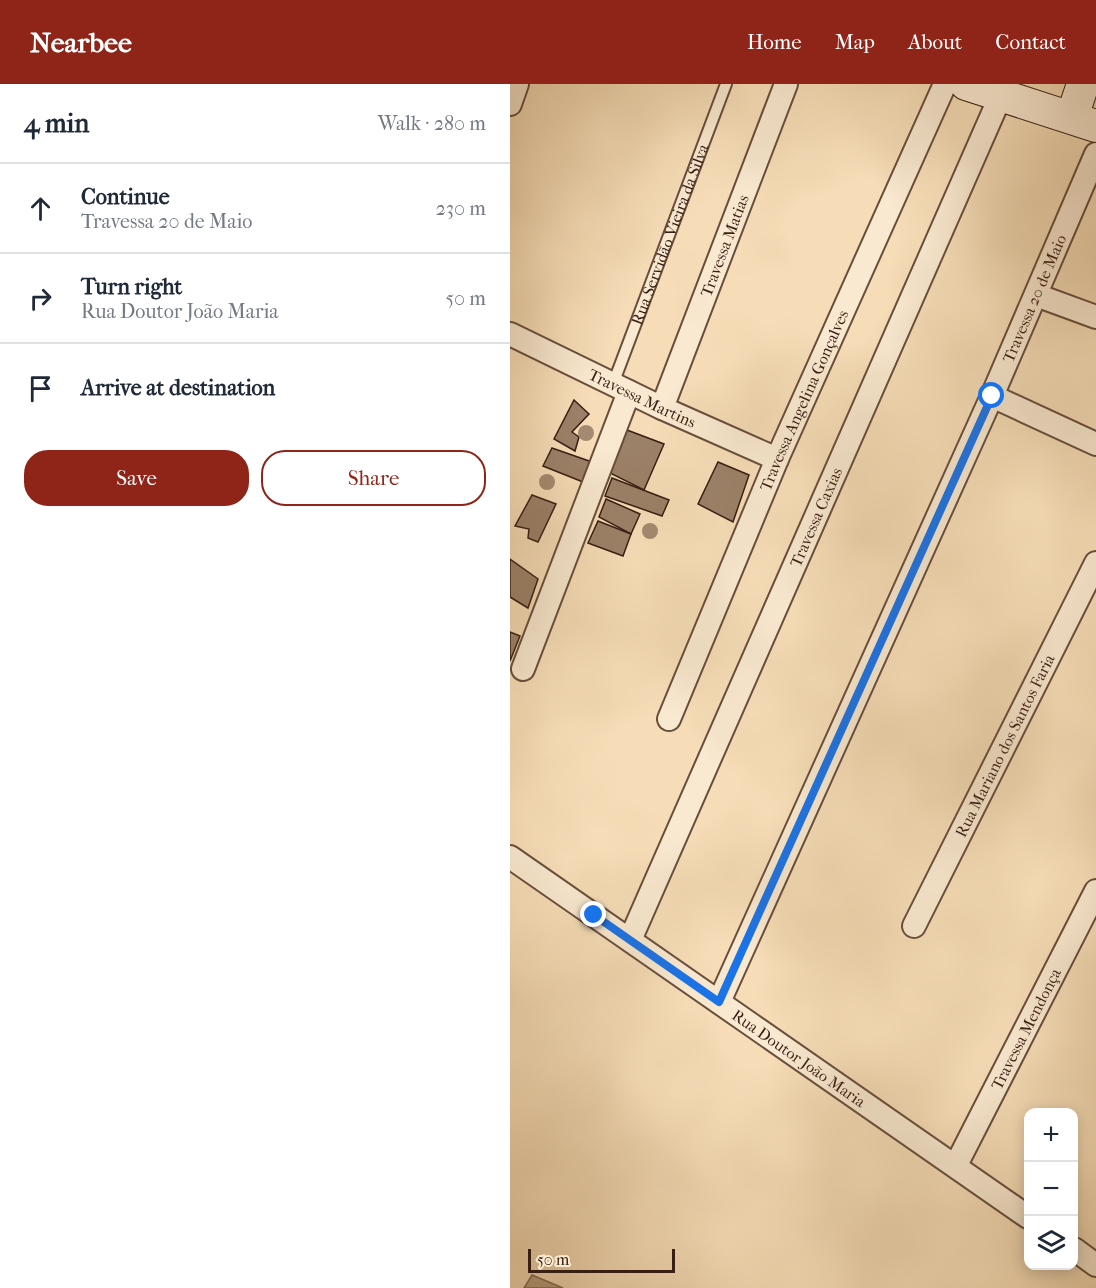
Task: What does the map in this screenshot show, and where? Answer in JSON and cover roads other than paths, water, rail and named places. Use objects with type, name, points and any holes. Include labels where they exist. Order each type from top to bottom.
[{"type":"street","points":[[510,104],[518,84]]},
{"type":"street","name":"Travessa Matias","points":[[662,408],[786,84]]},
{"type":"street","name":"Travessa Angelina Gonçalves","points":[[669,719],[777,459],[945,84]]},
{"type":"street","points":[[966,84],[1084,121],[1083,84]]},
{"type":"street","name":"Travessa Caxias","points":[[630,940],[1001,95]]},
{"type":"street","name":"Travessa 20 de Maio","points":[[719,1002],[992,396],[1096,153]]},
{"type":"street","points":[[1036,295],[1096,317]]},
{"type":"street","name":"Travessa Martins","points":[[510,334],[662,408],[777,459]]},
{"type":"street","name":"Rua Servidão Vieira da Silva","points":[[523,669],[621,388]]},
{"type":"street","points":[[992,396],[1096,444]]},
{"type":"street","name":"Rua Mariano dos Santos Faria","points":[[914,926],[1096,564]]},
{"type":"street","name":"Rua Doutor João Maria","points":[[510,857],[1028,1216]]},
{"type":"street","name":"Travessa Mendonça","points":[[956,1166],[1096,891]]},
{"type":"street","points":[[1078,1252],[1096,1264]]},
{"type":"lane","name":"Rua Servidão Vieira da Silva","points":[[621,388],[726,84]]}]
